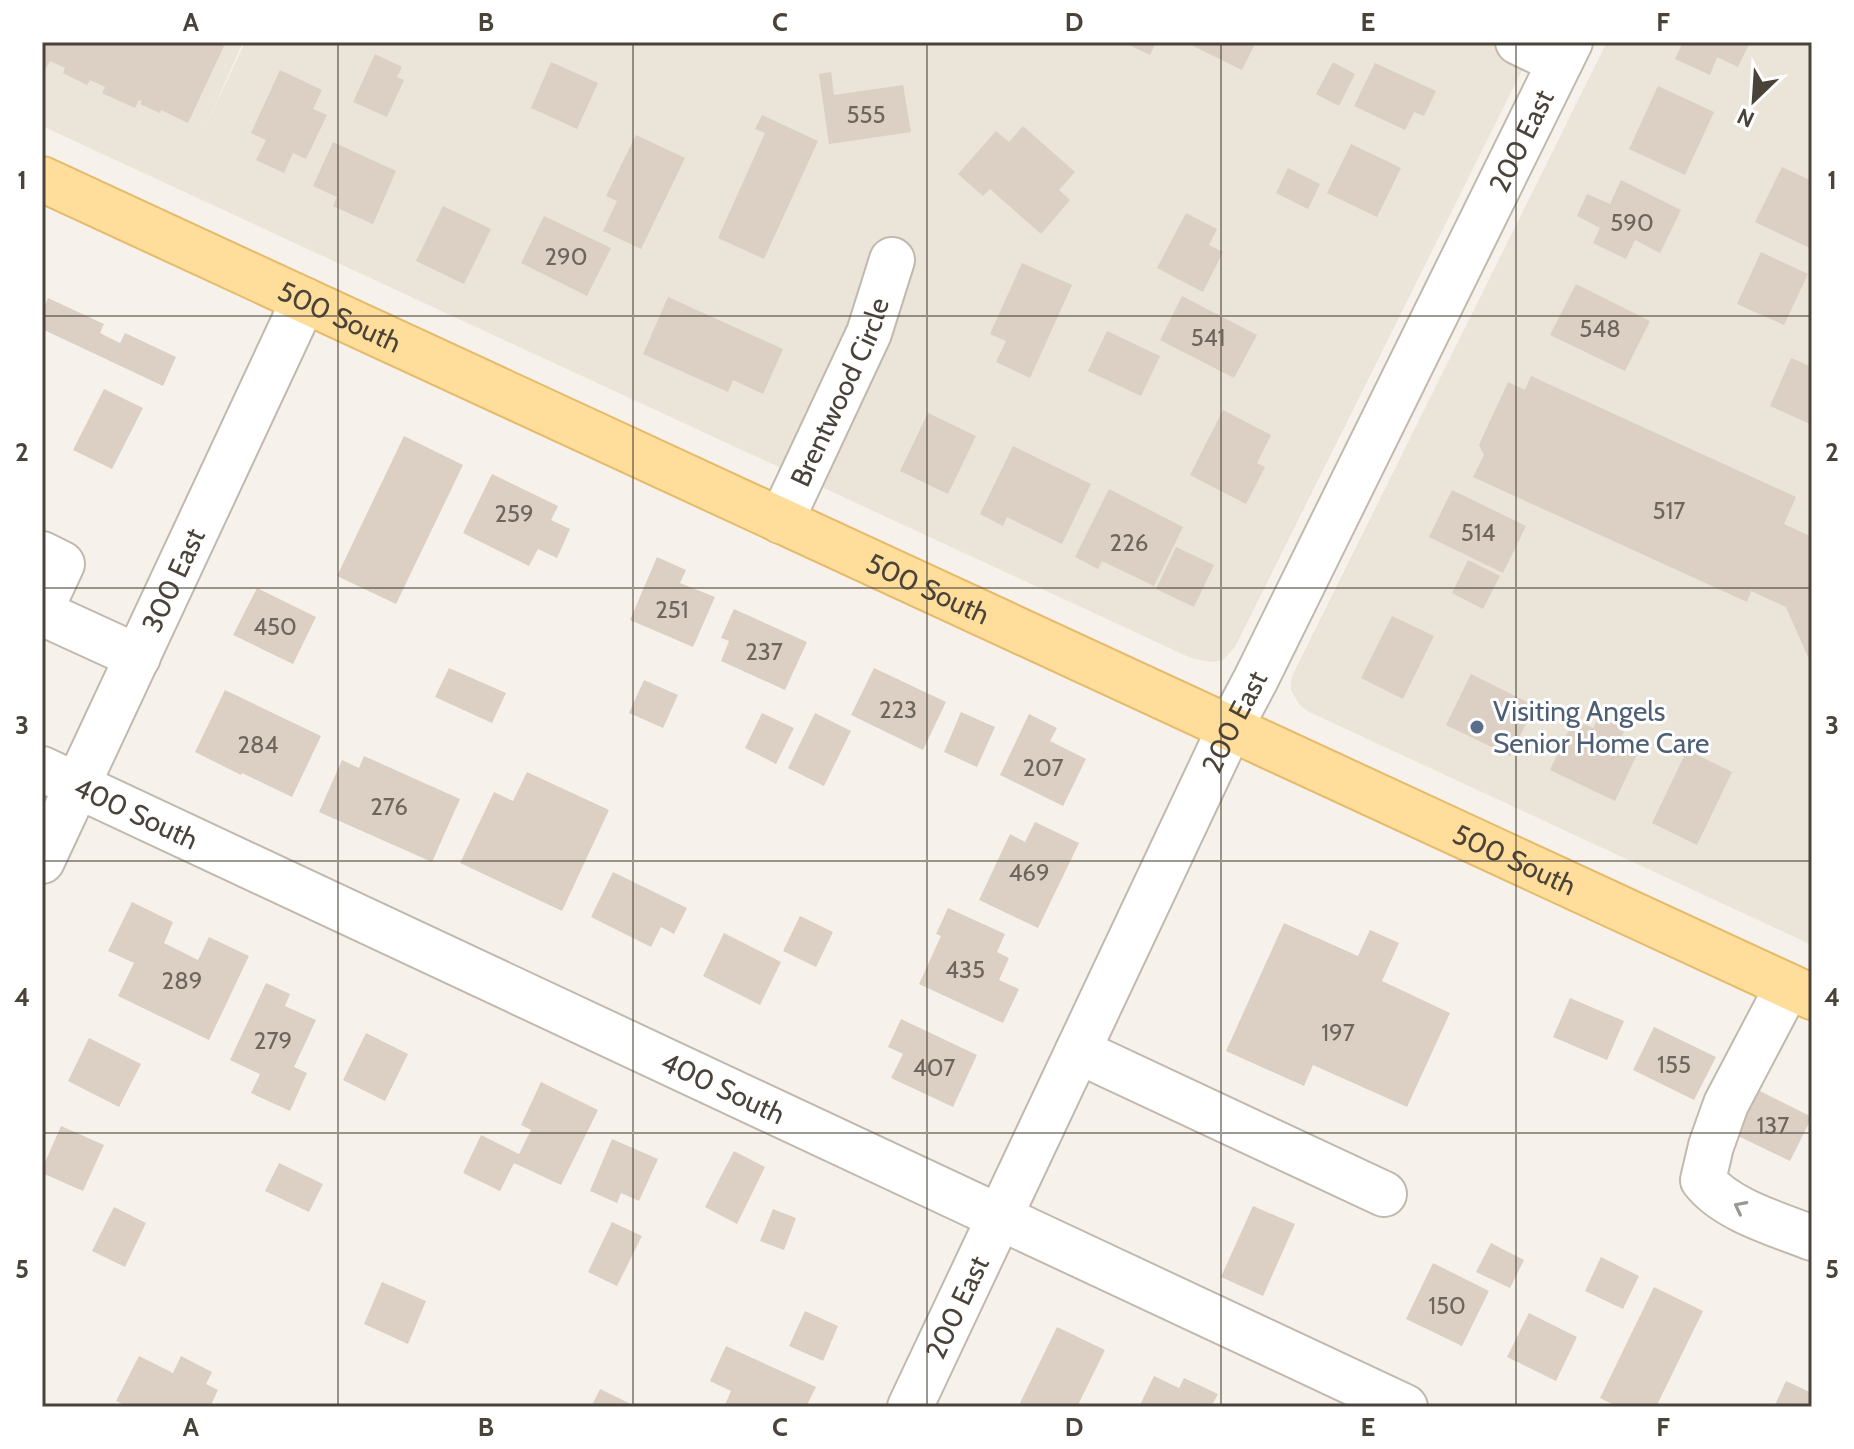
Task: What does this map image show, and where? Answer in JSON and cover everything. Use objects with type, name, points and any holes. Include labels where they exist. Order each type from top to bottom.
[{"type":"main road","name":"500 South","points":[[42,179],[1800,991]]},
{"type":"street","points":[[1518,42],[1565,52]]},
{"type":"street","name":"200 East","points":[[910,1407],[1230,728],[1565,52]]},
{"type":"street","name":"Brentwood Circle","points":[[781,521],[869,333],[892,260]]},
{"type":"street","name":"300 East","points":[[42,861],[60,777],[138,657],[304,300]]},
{"type":"street","points":[[42,554],[62,564],[42,610],[138,657]]},
{"type":"street","name":"400 South","points":[[60,777],[1405,1407]]},
{"type":"street","points":[[1800,991],[1726,1104],[1703,1180],[1713,1192],[1737,1206],[1812,1238]]},
{"type":"street","points":[[1078,1051],[1384,1194]]},
{"type":"shaded area","points":[[42,42],[243,42],[205,127],[245,42],[1536,42],[1235,647],[1223,660],[1211,662],[1191,658],[42,126]]},
{"type":"shaded area","points":[[1607,42],[1812,42],[1812,945],[1307,711],[1291,690],[1294,672]]},
{"type":"building","points":[[42,42],[214,42],[224,46],[188,123],[140,104],[142,101],[139,100],[135,108],[102,93],[105,87],[90,80],[87,85],[63,73],[65,68],[50,61],[46,68],[42,66]]},
{"type":"building","points":[[1123,42],[1156,42],[1150,55]]},
{"type":"building","points":[[1193,42],[1256,42],[1242,70],[1191,45]]},
{"type":"building","points":[[1683,42],[1750,42],[1738,67],[1717,57],[1710,75],[1675,59]]},
{"type":"building","points":[[375,54],[402,67],[397,77],[404,80],[387,117],[353,102]]},
{"type":"building","points":[[551,62],[598,83],[577,129],[531,108]]},
{"type":"building","points":[[1333,62],[1355,74],[1339,106],[1316,94]]},
{"type":"building","points":[[1375,63],[1436,91],[1424,116],[1414,112],[1405,130],[1354,106]]},
{"type":"building","points":[[280,70],[322,90],[313,109],[327,115],[306,159],[293,153],[284,173],[256,160],[266,140],[251,133]]},
{"type":"building","points":[[831,72],[834,95],[903,85],[911,132],[829,144],[819,74]]},
{"type":"building","points":[[1658,86],[1714,112],[1685,175],[1629,149]]},
{"type":"building","points":[[762,115],[818,141],[764,259],[718,238],[765,133],[755,129]]},
{"type":"building","points":[[1023,126],[1075,172],[1059,190],[1070,200],[1041,234],[990,189],[983,196],[958,174],[996,131],[1009,142]]},
{"type":"building","points":[[636,135],[685,158],[641,249],[603,231],[617,201],[606,196]]},
{"type":"building","points":[[333,142],[396,171],[373,224],[333,206],[337,197],[313,186]]},
{"type":"building","points":[[1351,144],[1401,168],[1377,217],[1327,193]]},
{"type":"building","points":[[1782,167],[1812,181],[1812,249],[1755,222]]},
{"type":"building","points":[[1288,168],[1320,184],[1308,209],[1276,193]]},
{"type":"building","points":[[1621,180],[1681,210],[1660,253],[1635,240],[1626,259],[1593,243],[1600,228],[1577,216],[1587,194],[1610,204]]},
{"type":"building","points":[[443,206],[491,229],[464,284],[416,261]]},
{"type":"building","points":[[1186,213],[1217,229],[1209,245],[1223,252],[1203,292],[1157,268]]},
{"type":"building","points":[[544,216],[611,248],[587,296],[521,263]]},
{"type":"building","points":[[1761,252],[1808,274],[1784,325],[1737,304]]},
{"type":"building","points":[[1022,263],[1072,285],[1030,378],[996,362],[1006,341],[990,334]]},
{"type":"building","points":[[1576,284],[1650,321],[1625,371],[1550,335]]},
{"type":"building","points":[[1182,296],[1257,335],[1234,378],[1160,340]]},
{"type":"building","points":[[668,297],[783,349],[763,394],[733,380],[728,392],[643,354]]},
{"type":"building","points":[[48,298],[104,324],[100,333],[120,343],[125,333],[176,357],[163,386],[42,329],[42,312]]},
{"type":"building","points":[[1107,331],[1160,356],[1141,396],[1088,371]]},
{"type":"building","points":[[1791,358],[1812,367],[1812,425],[1770,406]]},
{"type":"building","points":[[1531,376],[1796,497],[1784,524],[1812,537],[1812,666],[1786,607],[1751,591],[1747,602],[1473,477],[1484,455],[1479,445],[1508,382],[1525,390]]},
{"type":"building","points":[[104,389],[143,408],[112,469],[73,450]]},
{"type":"building","points":[[1223,410],[1271,435],[1257,463],[1265,467],[1246,504],[1190,475]]},
{"type":"building","points":[[928,413],[976,436],[948,494],[900,471]]},
{"type":"building","points":[[404,436],[463,465],[396,604],[337,576]]},
{"type":"building","points":[[1013,446],[1091,484],[1062,544],[1007,517],[1003,526],[980,514]]},
{"type":"building","points":[[492,474],[558,506],[551,520],[570,529],[557,558],[538,549],[529,566],[463,533]]},
{"type":"building","points":[[1109,489],[1183,527],[1154,586],[1102,561],[1098,569],[1075,557]]},
{"type":"building","points":[[1452,490],[1526,526],[1503,573],[1429,537]]},
{"type":"building","points":[[1176,547],[1214,565],[1194,607],[1156,589]]},
{"type":"building","points":[[657,557],[686,570],[680,583],[715,597],[693,647],[630,620]]},
{"type":"building","points":[[1468,560],[1500,576],[1483,609],[1452,593]]},
{"type":"building","points":[[257,588],[316,617],[293,664],[233,635]]},
{"type":"building","points":[[734,609],[807,642],[785,690],[721,661],[729,641],[721,638]]},
{"type":"building","points":[[1392,616],[1434,636],[1403,699],[1361,678]]},
{"type":"building","points":[[449,668],[506,693],[492,723],[435,697]]},
{"type":"building","points":[[874,668],[946,702],[923,750],[851,715]]},
{"type":"building","points":[[1471,674],[1535,706],[1510,756],[1446,725]]},
{"type":"building","points":[[644,680],[678,695],[663,728],[629,713]]},
{"type":"building","points":[[225,690],[321,736],[292,797],[195,752]]},
{"type":"building","points":[[961,712],[995,727],[977,767],[944,752]]},
{"type":"building","points":[[762,713],[794,728],[776,764],[745,748]]},
{"type":"building","points":[[815,713],[851,731],[824,786],[788,768]]},
{"type":"building","points":[[1029,714],[1057,728],[1050,741],[1086,759],[1063,806],[1000,775]]},
{"type":"building","points":[[1599,717],[1625,729],[1619,743],[1638,752],[1615,801],[1550,770],[1574,719],[1593,728]]},
{"type":"building","points":[[1687,750],[1732,772],[1697,845],[1652,823]]},
{"type":"building","points":[[364,756],[460,799],[432,862],[319,812],[342,760],[359,768]]},
{"type":"building","points":[[527,772],[609,810],[562,911],[460,863],[494,792],[513,801]]},
{"type":"building","points":[[1035,822],[1079,843],[1038,928],[979,900],[1010,834],[1025,842]]},
{"type":"building","points":[[613,872],[687,908],[674,934],[661,927],[651,947],[591,917]]},
{"type":"building","points":[[132,902],[173,922],[164,943],[198,960],[209,937],[249,956],[209,1040],[118,996],[134,963],[108,951]]},
{"type":"building","points":[[948,908],[1005,934],[997,952],[1009,958],[999,980],[1019,989],[1003,1023],[919,984],[941,936],[936,934]]},
{"type":"building","points":[[800,916],[833,932],[816,967],[783,951]]},
{"type":"building","points":[[1284,923],[1358,956],[1370,930],[1399,943],[1382,981],[1450,1013],[1407,1107],[1313,1065],[1304,1086],[1226,1051]]},
{"type":"building","points":[[724,933],[781,962],[760,1005],[703,976]]},
{"type":"building","points":[[266,983],[290,994],[285,1006],[316,1020],[294,1067],[307,1073],[290,1111],[251,1093],[260,1074],[230,1060]]},
{"type":"building","points":[[1570,998],[1624,1021],[1607,1060],[1553,1037]]},
{"type":"building","points":[[901,1019],[977,1055],[953,1107],[891,1078],[903,1054],[888,1047]]},
{"type":"building","points":[[1654,1027],[1716,1057],[1694,1100],[1633,1070]]},
{"type":"building","points":[[366,1033],[408,1054],[385,1101],[343,1080]]},
{"type":"building","points":[[89,1038],[141,1064],[119,1107],[68,1081]]},
{"type":"building","points":[[541,1082],[598,1110],[561,1185],[514,1163],[500,1191],[463,1173],[481,1135],[519,1154],[531,1130],[521,1125]]},
{"type":"building","points":[[1756,1089],[1812,1117],[1790,1161],[1734,1134]]},
{"type":"building","points":[[61,1126],[104,1145],[83,1191],[42,1173]]},
{"type":"building","points":[[612,1139],[658,1159],[639,1201],[621,1193],[617,1203],[590,1191]]},
{"type":"building","points":[[734,1151],[765,1167],[737,1224],[705,1207]]},
{"type":"building","points":[[279,1163],[323,1184],[309,1212],[265,1191]]},
{"type":"building","points":[[1253,1206],[1295,1224],[1263,1296],[1221,1277]]},
{"type":"building","points":[[114,1207],[146,1223],[125,1267],[92,1251]]},
{"type":"building","points":[[773,1209],[796,1218],[784,1250],[760,1241]]},
{"type":"building","points":[[612,1222],[642,1236],[617,1286],[588,1272]]},
{"type":"building","points":[[1491,1243],[1524,1260],[1510,1288],[1476,1272]]},
{"type":"building","points":[[1601,1257],[1639,1276],[1623,1309],[1585,1291]]},
{"type":"building","points":[[1433,1263],[1489,1291],[1462,1346],[1406,1319]]},
{"type":"building","points":[[382,1282],[426,1301],[408,1344],[364,1324]]},
{"type":"building","points":[[1654,1287],[1703,1311],[1656,1407],[1618,1407],[1600,1398]]},
{"type":"building","points":[[805,1311],[838,1326],[823,1361],[789,1346]]},
{"type":"building","points":[[1529,1313],[1577,1337],[1556,1381],[1507,1357]]},
{"type":"building","points":[[1057,1327],[1105,1350],[1077,1407],[1018,1407]]},
{"type":"building","points":[[726,1346],[816,1387],[806,1407],[724,1407],[731,1391],[710,1381]]},
{"type":"building","points":[[139,1356],[173,1373],[181,1356],[212,1372],[206,1384],[218,1390],[210,1407],[129,1407],[116,1401]]},
{"type":"building","points":[[1154,1376],[1179,1388],[1184,1378],[1218,1394],[1211,1407],[1139,1407]]},
{"type":"building","points":[[1786,1381],[1812,1393],[1812,1407],[1774,1407]]},
{"type":"building","points":[[600,1389],[637,1407],[591,1407]]},
{"type":"place","name":"Visiting Angels Senior Home Care","points":[[1477,727]]}]
